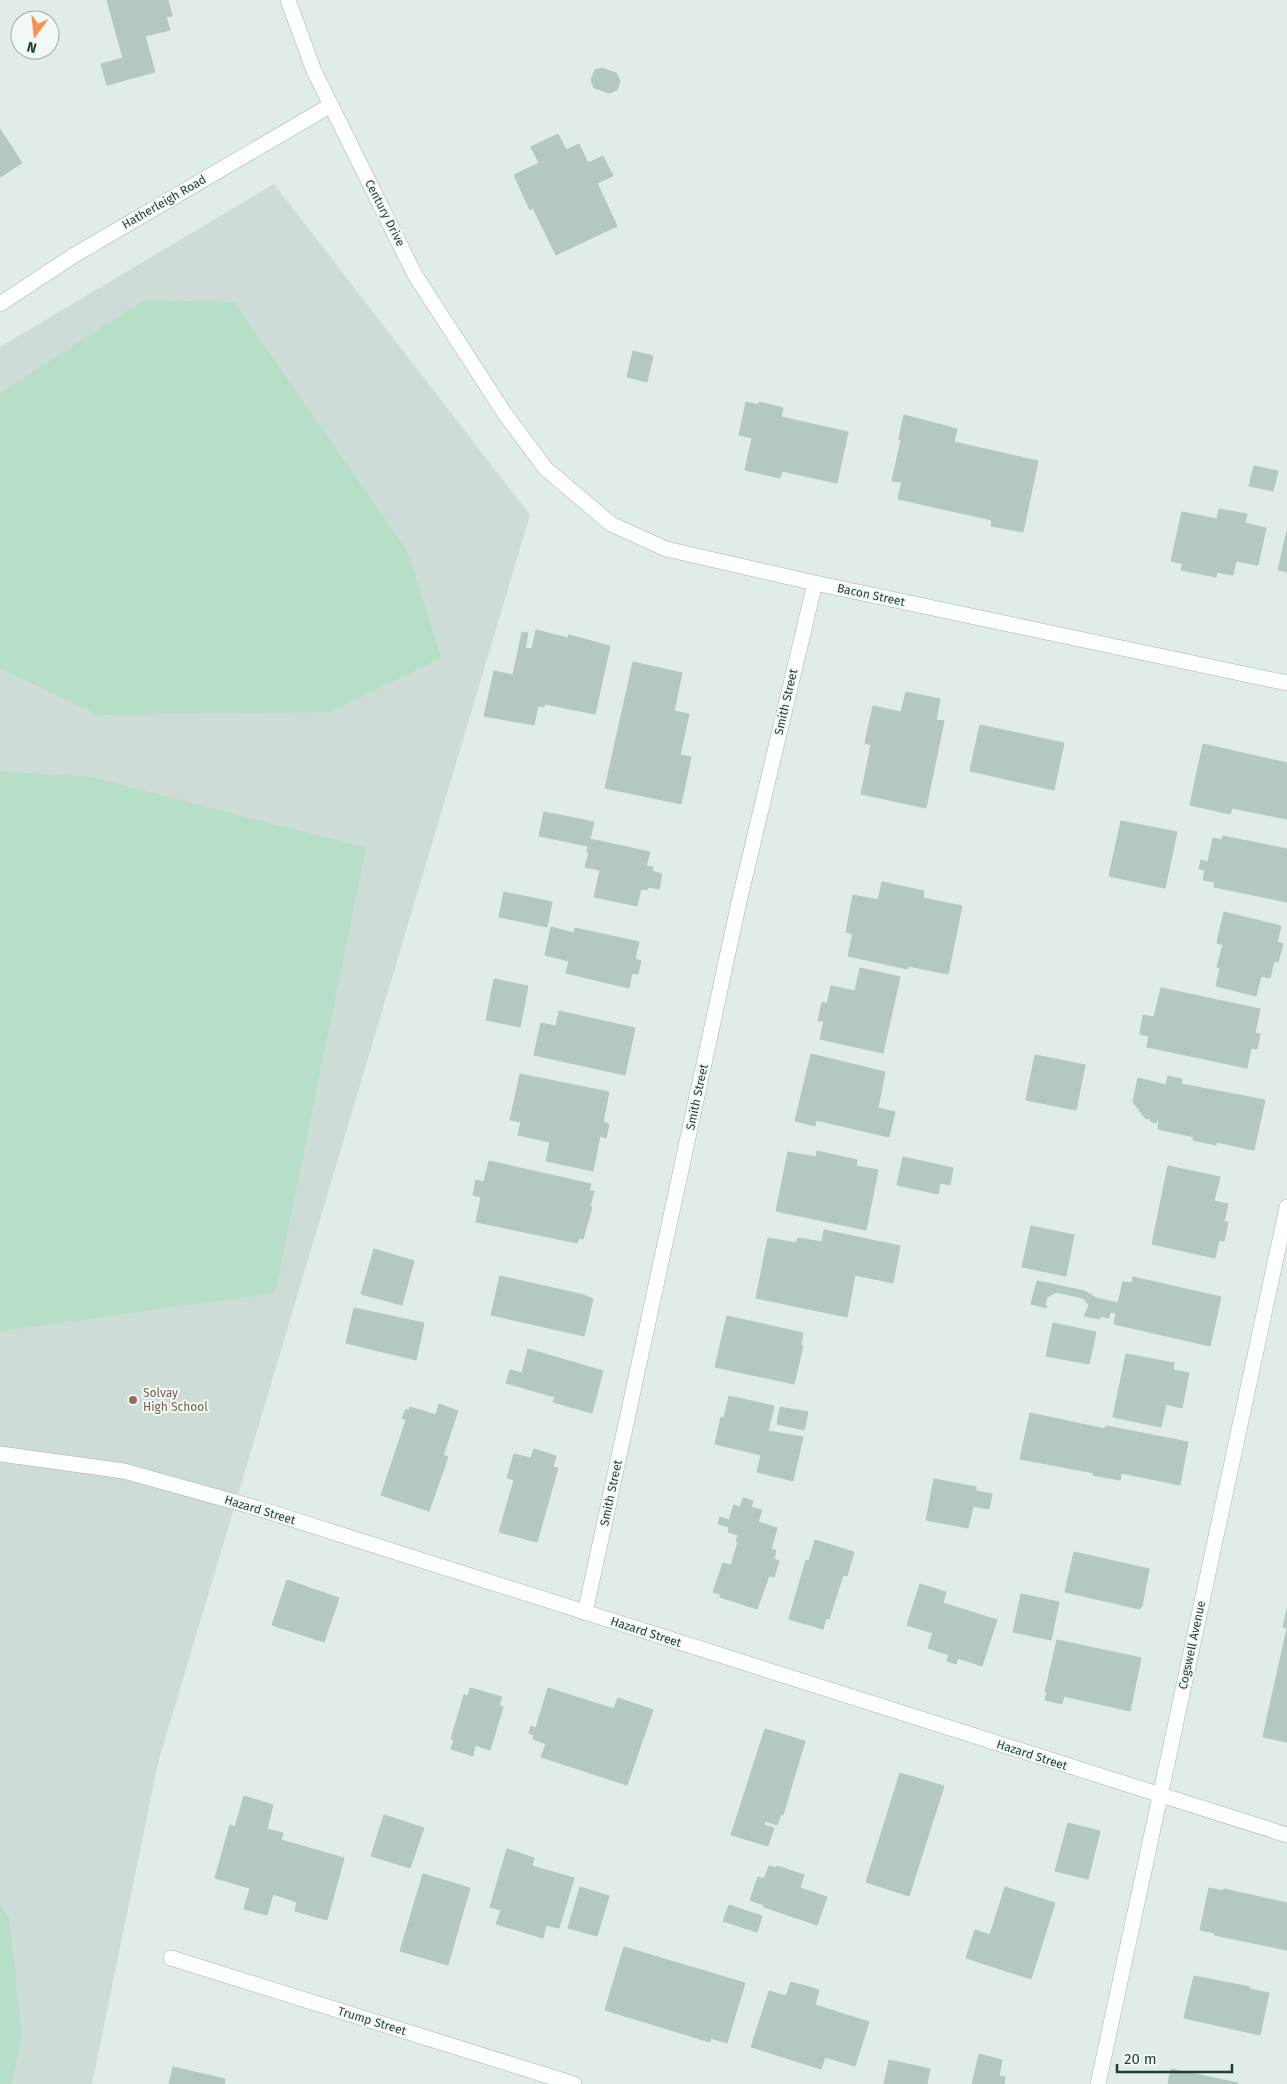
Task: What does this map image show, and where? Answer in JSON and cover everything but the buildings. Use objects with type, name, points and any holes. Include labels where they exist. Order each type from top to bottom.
[{"type":"street","name":"Century Drive","points":[[288,0],[314,71],[416,275],[504,414]]},
{"type":"street","name":"Hatherleigh Road","points":[[0,304],[72,256],[331,105]]},
{"type":"street","name":"Bacon Street","points":[[504,414],[546,469],[611,524],[666,549],[815,583],[1287,684]]},
{"type":"street","name":"Smith Street","points":[[586,1613],[739,902],[815,583]]},
{"type":"street","name":"Cogswell Avenue","points":[[1098,2084],[1287,1207]]},
{"type":"street","name":"Hazard Street","points":[[0,1454],[124,1471],[257,1508],[1287,1835]]},
{"type":"street","name":"Trump Street","points":[[171,1958],[574,2084]]},
{"type":"shaded area","name":"Solvay High School","points":[[274,184],[530,515],[158,1763],[92,2084],[0,2084],[0,347]]},
{"type":"green space","points":[[144,300],[234,302],[408,552],[441,658],[330,712],[98,715],[0,668],[0,393]]},
{"type":"green space","points":[[0,771],[91,777],[366,848],[275,1293],[0,1331]]},
{"type":"green space","points":[[0,1904],[9,1918],[22,2035],[12,2084],[0,2084]]},
{"type":"place","name":"Solvay High School","points":[[133,1400]]}]
